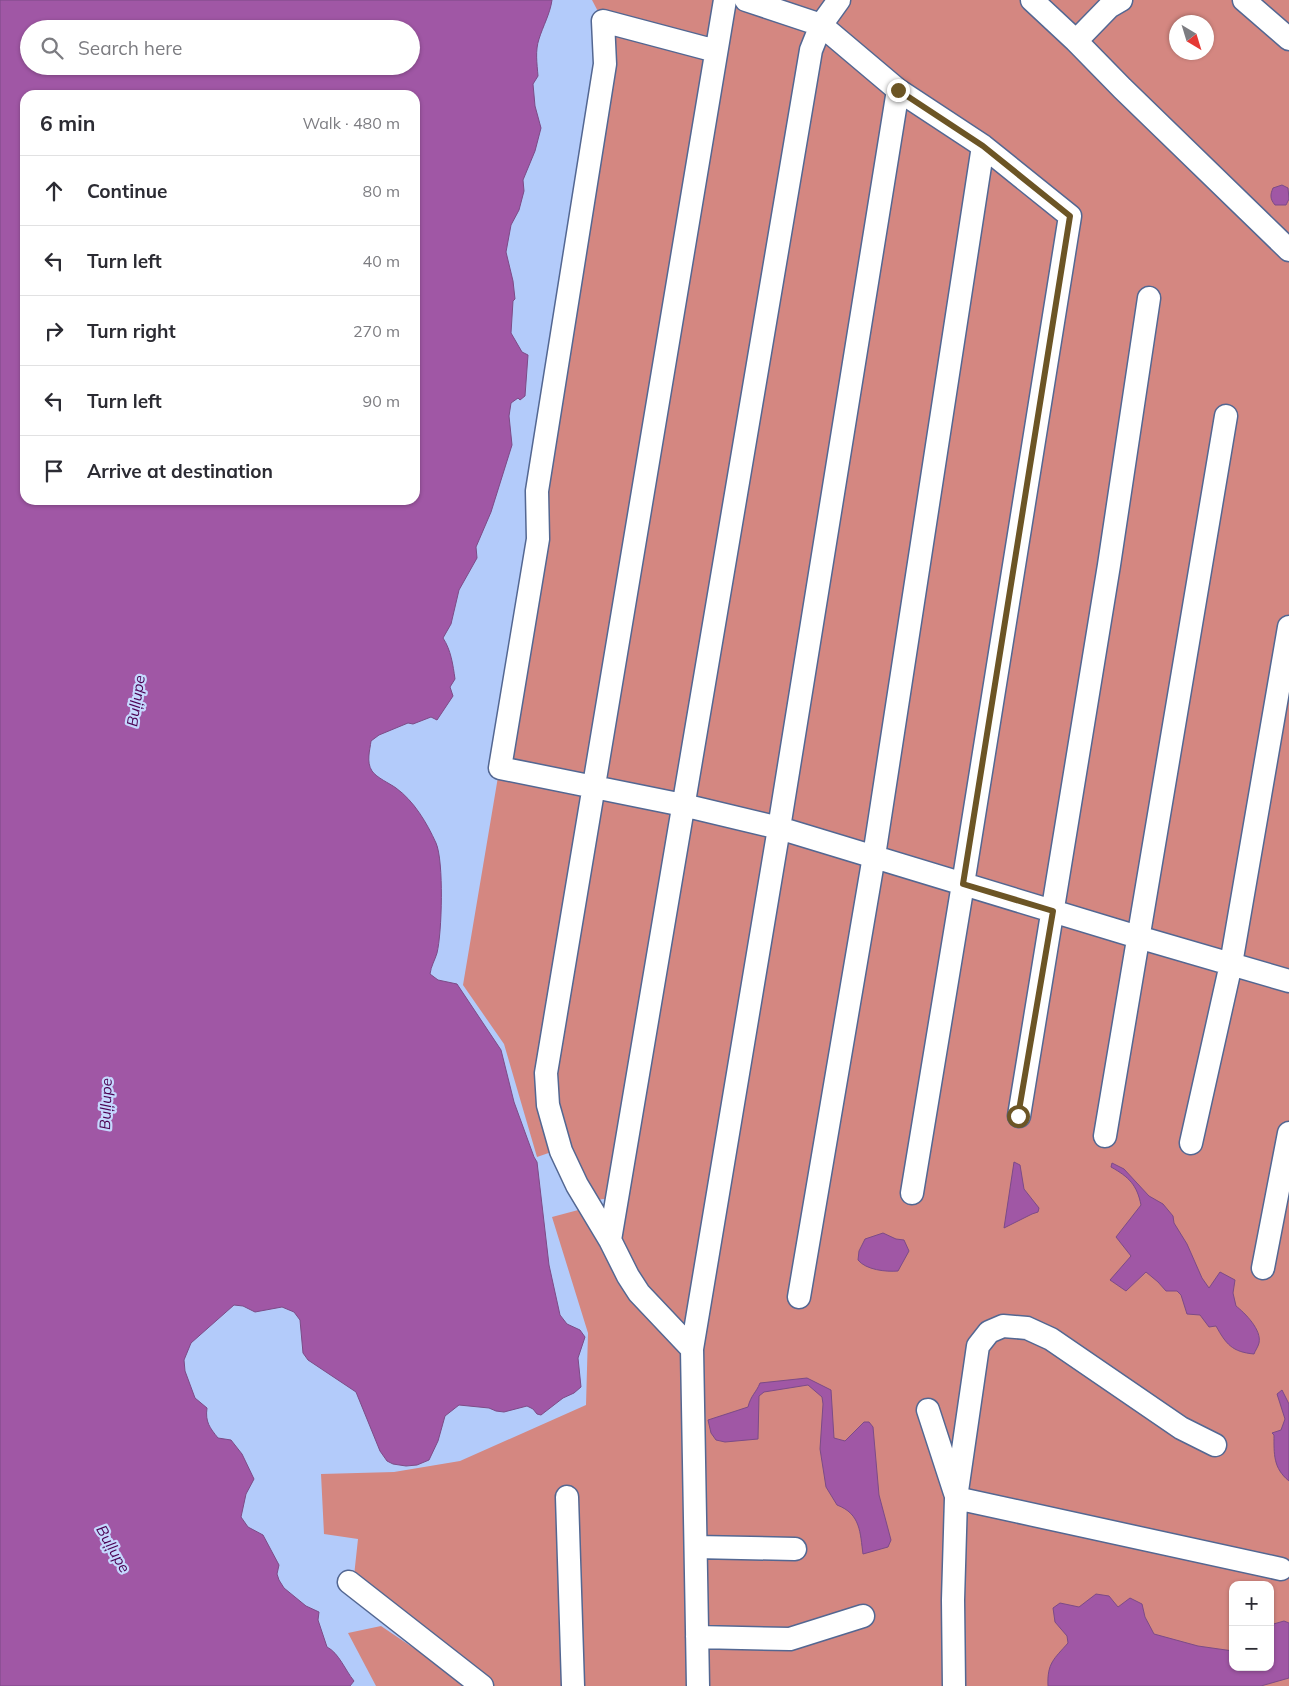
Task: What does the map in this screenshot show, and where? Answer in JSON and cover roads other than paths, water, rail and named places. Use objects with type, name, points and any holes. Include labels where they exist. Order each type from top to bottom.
[{"type":"street","points":[[692,1349],[639,1293],[577,1184],[561,1152],[548,1105],[546,1073],[725,0]]},
{"type":"street","points":[[746,0],[821,25],[898,90],[983,146],[1070,216],[912,1193]]},
{"type":"street","points":[[610,1240],[811,50],[821,25],[839,0]]},
{"type":"street","points":[[1032,0],[1289,250]]},
{"type":"street","points":[[1076,41],[1109,7],[1121,0]]},
{"type":"street","points":[[1257,3],[1289,40]]},
{"type":"street","points":[[716,51],[603,21],[605,64],[537,491],[538,539],[500,768],[684,805],[779,828],[1289,981]]},
{"type":"street","points":[[698,1686],[692,1349],[779,828],[898,90]]},
{"type":"street","points":[[799,1297],[874,856],[983,146]]},
{"type":"street","points":[[1018,1116],[1110,565],[1149,298]]},
{"type":"street","points":[[1105,1136],[1226,416]]},
{"type":"street","points":[[1191,1143],[1231,964],[1289,627]]},
{"type":"street","points":[[1263,1268],[1289,1133]]},
{"type":"street","points":[[954,1686],[956,1498],[978,1346],[989,1332],[1002,1326],[1027,1328],[1051,1339],[1181,1428],[1215,1445]]},
{"type":"street","points":[[928,1410],[956,1498]]},
{"type":"street","points":[[568,1497],[573,1686]]},
{"type":"street","points":[[956,1498],[1281,1570]]},
{"type":"street","points":[[696,1547],[795,1549]]},
{"type":"street","points":[[348,1582],[482,1686]]},
{"type":"street","points":[[697,1637],[790,1639],[863,1616]]},
{"type":"water","name":"Buļļupe","points":[[0,0],[552,0],[538,44],[538,76],[533,84],[535,106],[541,128],[535,151],[523,180],[524,191],[519,210],[511,225],[506,252],[515,299],[513,301],[511,333],[522,352],[528,355],[525,396],[511,403],[509,416],[512,445],[491,512],[476,547],[477,558],[459,590],[451,624],[443,638],[450,653],[455,679],[450,687],[453,696],[437,720],[431,717],[413,724],[408,723],[379,735],[371,741],[369,760],[374,774],[403,793],[414,806],[436,843],[440,865],[441,914],[439,943],[430,974],[438,980],[457,984],[501,1050],[514,1102],[537,1162],[549,1265],[560,1315],[567,1324],[580,1330],[585,1337],[578,1358],[581,1387],[541,1415],[527,1406],[504,1412],[489,1408],[459,1405],[445,1416],[438,1441],[429,1460],[417,1465],[406,1466],[387,1461],[380,1451],[356,1392],[308,1360],[303,1353],[300,1320],[294,1312],[282,1307],[255,1312],[243,1306],[234,1305],[191,1343],[184,1360],[185,1371],[195,1398],[207,1408],[207,1421],[210,1428],[218,1438],[231,1440],[242,1454],[254,1479],[246,1494],[241,1517],[248,1527],[263,1535],[279,1565],[277,1574],[284,1588],[306,1606],[319,1612],[318,1620],[327,1647],[338,1657],[354,1681],[350,1686],[0,1686]]},
{"type":"water","points":[[1282,185],[1288,188],[1289,199],[1286,205],[1275,205],[1271,199],[1272,190]]},
{"type":"water","points":[[1014,1162],[1020,1165],[1024,1189],[1039,1208],[1038,1212],[1004,1228]]},
{"type":"water","points":[[1112,1163],[1124,1169],[1149,1196],[1163,1204],[1173,1216],[1174,1223],[1209,1288],[1220,1272],[1235,1280],[1233,1293],[1236,1306],[1248,1317],[1258,1333],[1259,1343],[1254,1354],[1240,1351],[1230,1346],[1216,1326],[1209,1327],[1200,1315],[1187,1314],[1181,1295],[1177,1291],[1166,1291],[1146,1272],[1126,1291],[1110,1280],[1131,1256],[1116,1237],[1141,1205],[1137,1192],[1131,1182],[1123,1174],[1111,1167]]},
{"type":"water","points":[[883,1233],[896,1239],[904,1240],[909,1251],[898,1271],[882,1271],[871,1268],[858,1260],[859,1251],[865,1239]]},
{"type":"water","points":[[807,1378],[831,1390],[834,1438],[845,1441],[864,1422],[869,1422],[873,1427],[879,1495],[891,1540],[888,1547],[863,1554],[860,1532],[855,1519],[845,1509],[837,1505],[826,1487],[820,1449],[822,1397],[808,1385],[764,1392],[759,1396],[758,1439],[725,1442],[716,1440],[711,1433],[708,1420],[748,1407],[760,1383]]},
{"type":"water","points":[[1282,1390],[1289,1404],[1289,1481],[1277,1466],[1274,1435],[1272,1433],[1281,1430],[1285,1419],[1277,1394]]},
{"type":"water","points":[[1096,1594],[1109,1596],[1118,1607],[1130,1598],[1142,1604],[1145,1617],[1154,1634],[1198,1646],[1229,1650],[1229,1671],[1274,1671],[1274,1624],[1284,1621],[1289,1623],[1289,1678],[1261,1686],[1048,1686],[1052,1662],[1068,1643],[1067,1636],[1055,1622],[1053,1608],[1060,1603],[1079,1607]]}]
